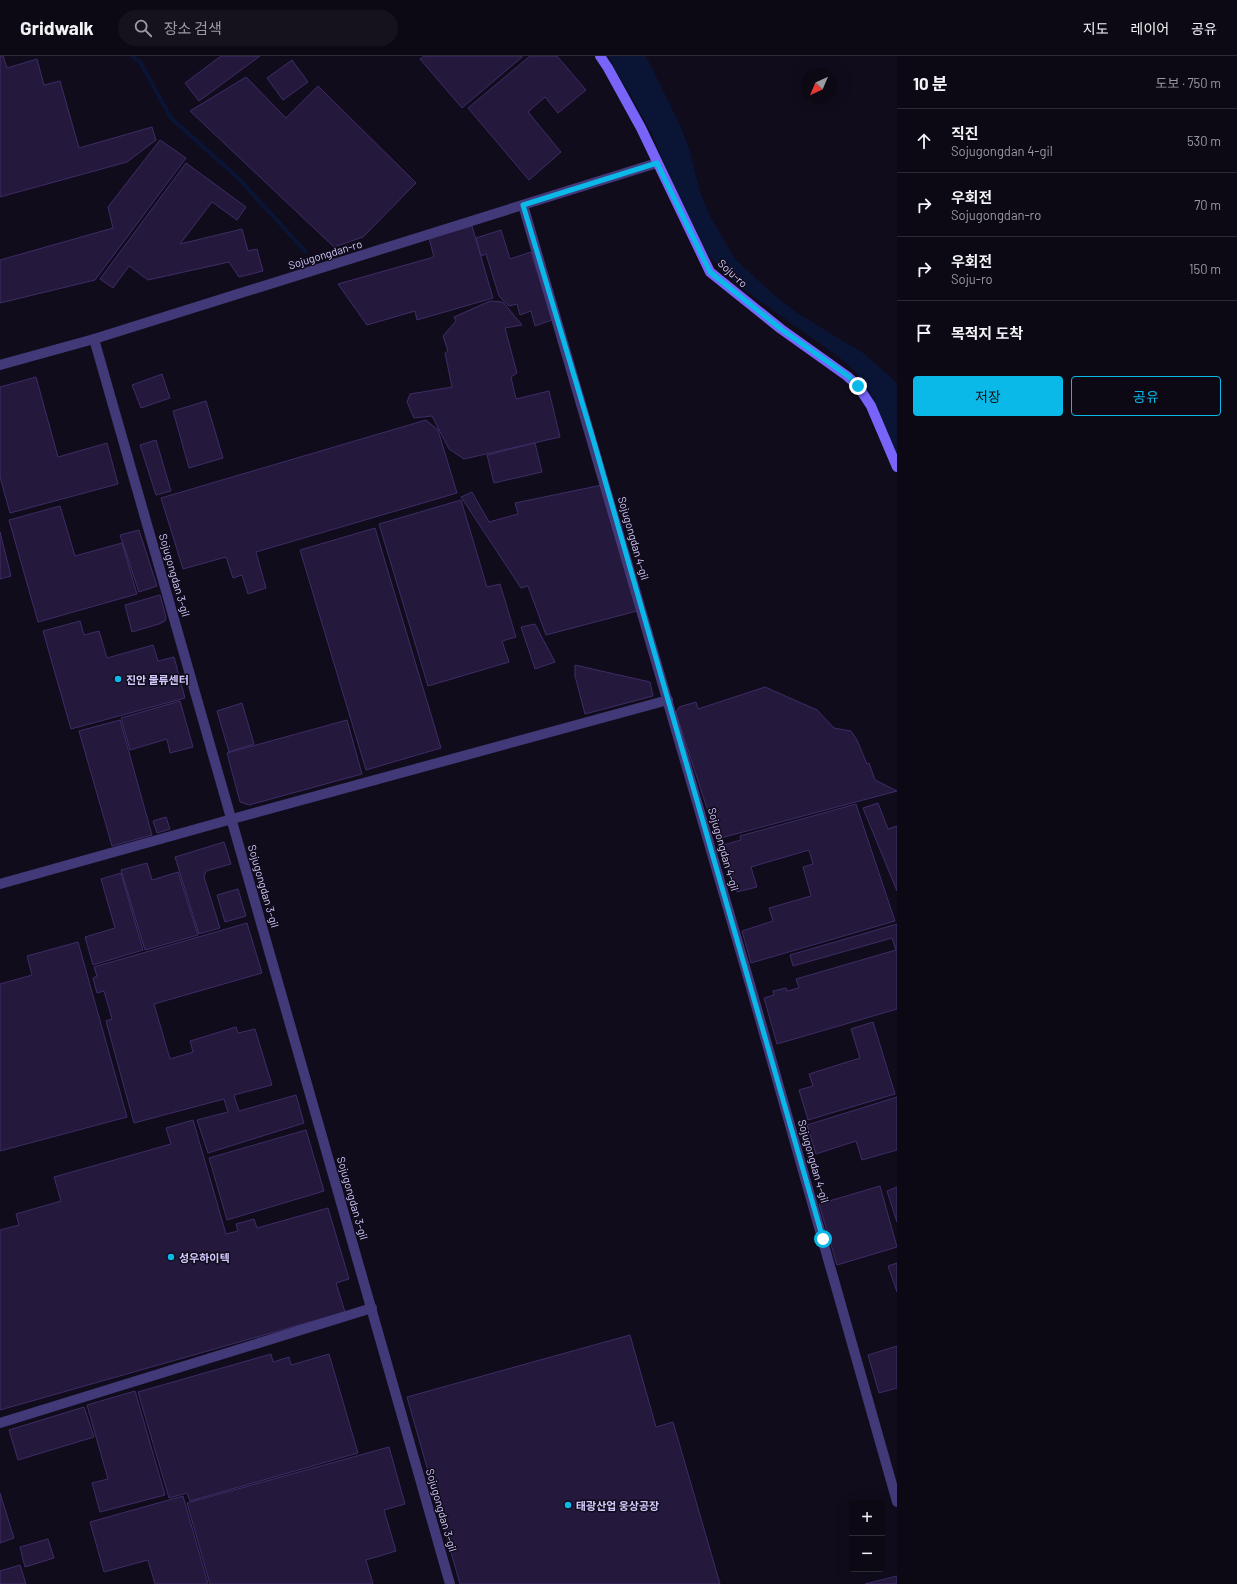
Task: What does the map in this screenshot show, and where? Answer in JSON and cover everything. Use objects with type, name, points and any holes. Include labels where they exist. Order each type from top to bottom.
[{"type":"street","name":"Soju-ro","points":[[600,56],[641,128],[710,272],[781,329],[848,376],[858,386],[871,406],[897,467]]},
{"type":"street","name":"Sojugongdan-ro","points":[[0,365],[94,339],[657,163]]},
{"type":"street","name":"Sojugongdan 4-gil","points":[[523,205],[809,1187],[897,1502]]},
{"type":"street","name":"Sojugongdan 3-gil","points":[[94,339],[450,1584]]},
{"type":"street","points":[[0,884],[232,818],[668,700]]},
{"type":"street","points":[[0,1423],[372,1308]]},
{"type":"water","points":[[608,56],[646,56],[681,127],[690,152],[700,192],[710,216],[735,259],[772,293],[797,313],[863,353],[897,384],[897,454],[868,389],[857,373],[839,357],[740,287],[707,254],[680,199],[651,132]]},
{"type":"building","points":[[0,56],[3,56],[7,68],[37,59],[44,85],[60,81],[79,148],[152,127],[156,140],[127,162],[0,197]]},
{"type":"building","points":[[221,56],[260,56],[199,101],[185,83]]},
{"type":"building","points":[[424,56],[522,57],[462,108],[420,59]]},
{"type":"building","points":[[530,56],[557,56],[586,90],[558,113],[545,97],[528,112],[561,152],[529,180],[468,108]]},
{"type":"building","points":[[292,60],[308,82],[283,100],[267,78]]},
{"type":"building","points":[[246,77],[286,118],[318,86],[416,183],[363,237],[334,247],[190,111]]},
{"type":"building","points":[[160,140],[186,158],[95,280],[0,303],[0,260],[113,228],[108,207]]},
{"type":"building","points":[[186,163],[246,207],[237,220],[212,202],[180,244],[242,229],[248,251],[257,249],[263,271],[239,277],[229,262],[148,280],[129,266],[113,288],[100,279]]},
{"type":"building","points":[[472,226],[493,298],[417,320],[415,311],[367,325],[338,284],[434,257],[429,238]]},
{"type":"building","points":[[501,230],[510,259],[531,252],[552,320],[535,326],[531,311],[520,315],[517,304],[509,306],[499,296],[486,254],[481,256],[476,238]]},
{"type":"building","points":[[490,301],[503,302],[522,325],[505,328],[517,373],[511,377],[516,399],[549,391],[560,437],[464,459],[449,449],[432,416],[414,418],[407,402],[410,394],[452,387],[445,353],[448,351],[443,336],[456,321],[454,317]]},
{"type":"building","points":[[162,374],[170,398],[141,408],[132,385]]},
{"type":"building","points":[[36,377],[58,457],[107,443],[118,484],[10,513],[0,477],[0,387]]},
{"type":"building","points":[[206,401],[223,458],[189,468],[173,411]]},
{"type":"building","points":[[426,420],[438,430],[457,493],[256,552],[266,588],[248,594],[242,575],[233,578],[226,557],[183,569],[161,498]]},
{"type":"building","points":[[156,440],[171,491],[156,495],[140,445]]},
{"type":"building","points":[[535,443],[542,472],[494,483],[487,455]]},
{"type":"building","points":[[602,485],[637,611],[546,635],[528,586],[521,588],[461,497],[472,492],[489,522],[518,514],[515,503]]},
{"type":"building","points":[[461,500],[487,587],[500,584],[516,637],[502,641],[509,662],[428,686],[379,524]]},
{"type":"building","points":[[60,506],[75,556],[122,543],[137,594],[38,622],[9,520]]},
{"type":"building","points":[[375,528],[441,748],[366,770],[300,550]]},
{"type":"building","points":[[139,530],[157,586],[139,592],[120,535]]},
{"type":"building","points":[[0,532],[11,576],[0,579]]},
{"type":"building","points":[[160,595],[166,617],[165,621],[132,632],[125,605]]},
{"type":"building","name":"진안 물류센터","points":[[80,621],[84,635],[99,631],[107,658],[153,645],[158,661],[174,657],[185,698],[71,729],[43,631]]},
{"type":"building","points":[[535,624],[555,662],[535,669],[521,627]]},
{"type":"building","points":[[575,665],[650,682],[653,696],[585,714],[575,676]]},
{"type":"building","points":[[765,687],[817,710],[834,728],[851,731],[857,740],[867,764],[869,763],[875,780],[897,791],[717,839],[676,713],[679,707],[696,702],[698,709]]},
{"type":"building","points":[[180,701],[193,747],[170,753],[167,739],[130,750],[121,718]]},
{"type":"building","points":[[242,703],[254,744],[229,752],[217,711]]},
{"type":"building","points":[[120,720],[152,835],[112,846],[79,731]]},
{"type":"building","points":[[347,720],[362,774],[249,805],[240,802],[227,753]]},
{"type":"building","points":[[878,803],[888,829],[897,826],[897,891],[863,808]]},
{"type":"building","points":[[856,804],[895,921],[751,963],[742,931],[773,921],[769,908],[811,896],[803,867],[813,864],[809,850],[751,867],[757,887],[737,892],[723,845],[741,840],[740,836]]},
{"type":"building","points":[[166,817],[170,829],[157,833],[153,821]]},
{"type":"building","points":[[224,842],[231,864],[206,871],[204,877],[220,928],[199,934],[175,857]]},
{"type":"building","points":[[147,863],[152,880],[178,872],[198,935],[145,950],[121,870]]},
{"type":"building","points":[[121,873],[143,950],[93,965],[85,937],[115,928],[101,879]]},
{"type":"building","points":[[238,889],[246,916],[225,922],[217,895]]},
{"type":"building","points":[[247,923],[262,973],[154,1004],[170,1059],[193,1052],[190,1041],[236,1027],[238,1033],[255,1029],[272,1085],[234,1095],[239,1111],[296,1095],[304,1123],[208,1153],[197,1120],[228,1112],[224,1099],[134,1123],[106,1021],[112,1019],[104,991],[97,993],[93,978],[97,976],[94,967]]},
{"type":"building","points":[[897,924],[897,1009],[777,1044],[764,998],[774,995],[773,991],[786,988],[787,991],[799,988],[796,979],[896,950],[892,938],[793,966],[790,955]]},
{"type":"building","points":[[78,942],[127,1117],[0,1151],[0,984],[32,975],[27,956]]},
{"type":"building","points":[[873,1022],[895,1094],[808,1120],[799,1090],[813,1086],[809,1074],[860,1058],[851,1029]]},
{"type":"building","points":[[897,1097],[897,1150],[862,1160],[856,1141],[816,1154],[807,1125]]},
{"type":"building","name":"성우하이텍","points":[[193,1120],[226,1234],[238,1231],[236,1224],[254,1219],[257,1228],[328,1208],[349,1279],[336,1283],[345,1312],[0,1410],[0,1230],[19,1225],[16,1214],[61,1201],[54,1177],[171,1144],[166,1128]]},
{"type":"building","points":[[306,1130],[324,1191],[227,1220],[209,1158]]},
{"type":"building","points":[[880,1186],[897,1247],[837,1265],[819,1204]]},
{"type":"building","points":[[897,1187],[897,1222],[887,1191]]},
{"type":"building","points":[[897,1263],[897,1292],[888,1266]]},
{"type":"building","name":"태광산업 웅상공장","points":[[630,1335],[656,1427],[673,1422],[720,1584],[460,1584],[407,1397]]},
{"type":"building","points":[[897,1346],[897,1388],[879,1393],[868,1355]]},
{"type":"building","points":[[271,1354],[273,1362],[289,1357],[291,1365],[329,1354],[358,1453],[190,1501],[187,1493],[169,1498],[138,1392]]},
{"type":"building","points":[[135,1391],[165,1495],[100,1512],[92,1483],[108,1479],[87,1405]]},
{"type":"building","points":[[84,1407],[94,1437],[18,1460],[9,1430]]},
{"type":"building","points":[[389,1447],[405,1504],[384,1510],[396,1551],[366,1560],[373,1584],[210,1584],[187,1503]]},
{"type":"building","points":[[0,1493],[14,1538],[0,1543]]},
{"type":"building","points":[[183,1496],[208,1584],[155,1584],[148,1560],[104,1572],[90,1522]]},
{"type":"building","points":[[48,1539],[54,1558],[25,1567],[20,1547]]},
{"type":"building","points":[[20,1565],[26,1584],[0,1584],[0,1571]]},
{"type":"building","points":[[897,1576],[897,1584],[865,1584]]},
{"type":"waterway","points":[[132,56],[140,62],[171,118],[239,179],[306,252]]},
{"type":"place","name":"진안 물류센터","points":[[118,679]]},
{"type":"place","name":"성우하이텍","points":[[171,1257]]},
{"type":"place","name":"태광산업 웅상공장","points":[[568,1505]]},
{"type":"route","points":[[823,1239],[593,439],[523,205],[657,163],[710,272],[781,329],[848,376],[858,386]]}]
